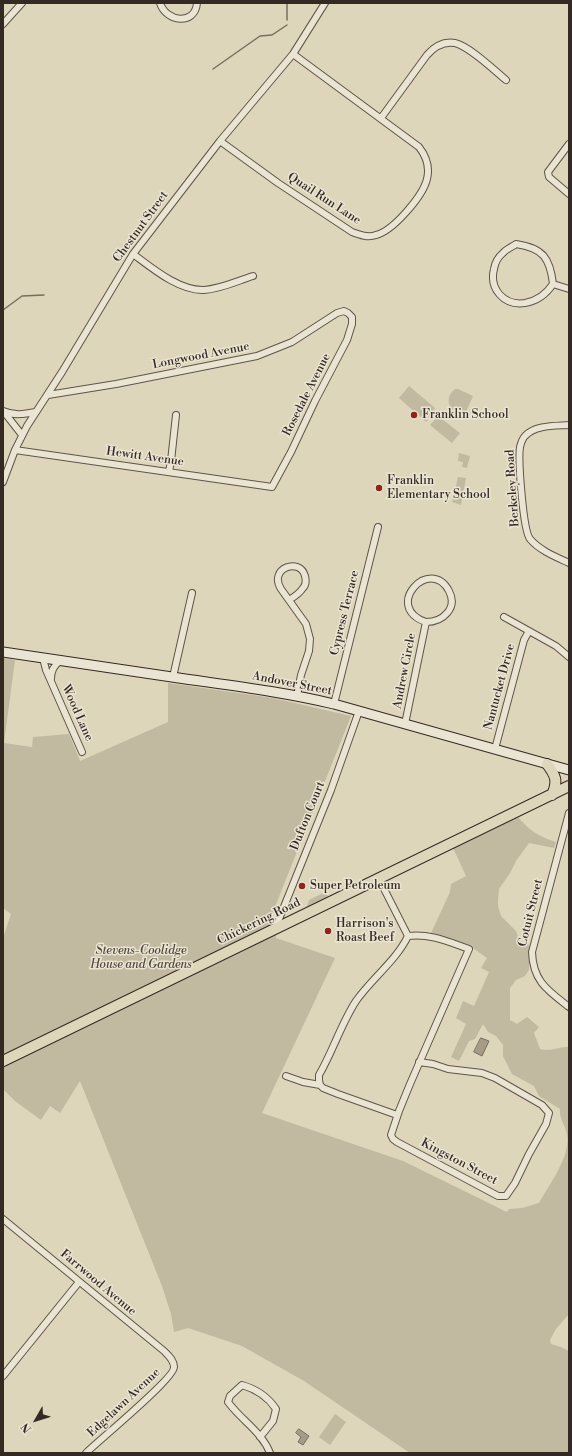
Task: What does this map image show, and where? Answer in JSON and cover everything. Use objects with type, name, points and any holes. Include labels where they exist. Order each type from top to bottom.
[{"type":"main road","name":"Andover Street","points":[[3,652],[247,687],[297,696],[334,704],[569,770]]},
{"type":"main road","points":[[547,764],[555,777],[556,786],[552,795]]},
{"type":"main road","name":"Chickering Road","points":[[3,1061],[569,786]]},
{"type":"street","points":[[3,24],[22,3]]},
{"type":"street","points":[[160,3],[166,14],[177,19],[192,16],[195,12],[197,3]]},
{"type":"street","name":"Chestnut Street","points":[[3,482],[22,435],[48,395],[133,254],[220,141],[293,54],[325,3]]},
{"type":"street","points":[[381,118],[426,55],[434,47],[441,44],[454,43],[465,48],[506,80]]},
{"type":"street","name":"Quail Run Lane","points":[[220,141],[278,183],[352,232],[360,235],[374,236],[381,234],[391,227],[414,201],[423,188],[427,179],[428,171],[426,158],[419,147],[293,54]]},
{"type":"street","points":[[569,144],[548,172],[549,177],[569,194]]},
{"type":"street","points":[[516,244],[536,249],[546,258],[552,270],[553,284],[548,292],[536,300],[526,303],[510,302],[502,297],[494,288],[492,277],[495,264],[502,253],[516,244]]},
{"type":"street","points":[[133,254],[176,283],[195,289],[210,289],[253,276]]},
{"type":"street","points":[[553,284],[569,288]]},
{"type":"street","name":"Longwood Avenue","points":[[48,395],[148,378],[257,356],[292,342],[337,313],[344,311],[348,313]]},
{"type":"street","name":"Rosedale Avenue","points":[[272,487],[347,340],[352,324],[352,317],[348,313]]},
{"type":"street","points":[[3,411],[24,415],[36,412]]},
{"type":"street","points":[[3,411],[22,435]]},
{"type":"street","points":[[169,472],[176,415]]},
{"type":"street","name":"Berkeley Road","points":[[569,425],[545,427],[528,434],[522,441],[520,447],[524,513],[528,536],[537,546],[569,563]]},
{"type":"street","name":"Hewitt Avenue","points":[[15,450],[272,487]]},
{"type":"street","name":"Cypress Terrace","points":[[334,704],[378,527]]},
{"type":"street","points":[[289,600],[301,591],[306,583],[306,578],[301,569],[292,566],[283,569],[278,577],[278,581],[281,589],[306,624],[310,639],[309,651],[301,675],[297,696]]},
{"type":"street","name":"Andrew Circle","points":[[434,579],[446,587],[450,593],[450,608],[440,619],[433,622],[426,622],[414,616],[408,603],[408,597],[410,590],[420,581],[434,579]]},
{"type":"street","points":[[173,677],[192,593]]},
{"type":"street","points":[[504,617],[556,646],[569,657]]},
{"type":"street","name":"Andrew Circle","points":[[405,724],[426,622]]},
{"type":"street","name":"Nantucket Drive","points":[[495,749],[524,640],[529,631]]},
{"type":"street","name":"Wood Lane","points":[[43,658],[82,752]]},
{"type":"street","name":"Wood Lane","points":[[52,682],[51,672],[54,666],[60,661]]},
{"type":"street","name":"Dufton Court","points":[[275,929],[331,790],[359,712]]},
{"type":"street","name":"Cotuit Street","points":[[569,812],[532,952],[533,967],[540,983],[548,991],[569,1006]]},
{"type":"street","points":[[320,1085],[318,1080],[319,1075],[348,1014],[367,987],[405,943],[408,936],[379,879]]},
{"type":"street","name":"Kingston Street","points":[[408,936],[418,934],[469,949],[420,1062],[397,1116],[391,1135],[394,1141],[501,1197],[506,1196],[515,1183],[546,1124],[549,1113],[544,1107],[495,1078],[476,1072],[448,1069],[433,1064],[420,1062]]},
{"type":"street","points":[[286,1076],[303,1082],[320,1085],[323,1088],[397,1116]]},
{"type":"street","name":"Farrwood Avenue","points":[[3,1219],[170,1356],[174,1367]]},
{"type":"street","points":[[3,1376],[79,1282]]},
{"type":"street","name":"Edgelawn Avenue","points":[[86,1453],[160,1387],[173,1371],[174,1367]]},
{"type":"street","points":[[260,1437],[273,1421],[276,1409],[266,1398],[252,1388],[242,1385],[230,1396],[228,1402],[260,1437],[270,1453]]},
{"type":"green space","points":[[409,386],[435,408],[426,422],[399,398]]},
{"type":"green space","points":[[455,389],[473,396],[466,412],[456,412],[450,406],[449,397]]},
{"type":"green space","points":[[438,416],[460,433],[452,443],[430,425]]},
{"type":"green space","points":[[459,453],[470,456],[467,468],[462,467],[463,462],[458,461]]},
{"type":"green space","points":[[458,477],[466,478],[461,505],[452,502]]},
{"type":"green space","name":"Stevens-Coolidge House and Gardens","points":[[3,658],[15,660],[4,743],[32,747],[33,737],[69,734],[80,761],[168,722],[168,683],[273,698],[351,716],[271,917],[276,938],[335,958],[262,1113],[403,1161],[507,1212],[509,1209],[522,1208],[539,1203],[563,1161],[566,1152],[567,1135],[560,1109],[539,1096],[534,1086],[512,1074],[503,1056],[503,1045],[496,1036],[488,1032],[483,1024],[475,1039],[469,1041],[459,1061],[451,1057],[466,1024],[456,1018],[463,1001],[474,1006],[489,972],[481,968],[487,958],[473,948],[473,946],[431,933],[450,892],[451,884],[466,876],[453,848],[518,817],[526,826],[544,838],[556,842],[554,848],[529,843],[499,889],[498,906],[501,916],[516,931],[520,942],[529,945],[529,970],[525,976],[516,980],[510,988],[510,1020],[517,1024],[527,1017],[539,1027],[534,1033],[540,1049],[548,1050],[569,1047],[569,1314],[556,1329],[550,1340],[551,1344],[569,1351],[569,1453],[410,1453],[304,1381],[242,1346],[188,1328],[174,1332],[171,1314],[162,1286],[80,1081],[60,1113],[50,1106],[41,1120],[15,1101],[3,1089],[3,938],[11,914],[3,908]]},
{"type":"green space","points":[[323,893],[327,894],[328,897],[307,907],[309,900]]},
{"type":"green space","points":[[335,1414],[346,1422],[330,1445],[319,1437]]},
{"type":"shaded area","points":[[481,1038],[489,1041],[482,1056],[474,1052]]},
{"type":"shaded area","points":[[299,1429],[309,1436],[303,1445],[298,1442],[301,1437],[296,1433]]},
{"type":"waterway","points":[[287,3],[287,20]]},
{"type":"waterway","points":[[213,69],[260,36],[272,35],[287,25]]},
{"type":"waterway","points":[[3,310],[22,296],[44,295]]},
{"type":"place","name":"Franklin School","points":[[414,415]]},
{"type":"place","name":"Franklin Elementary School","points":[[379,488]]},
{"type":"place","name":"Super Petroleum","points":[[302,886]]},
{"type":"place","name":"Harrison's Roast Beef","points":[[328,931]]}]
